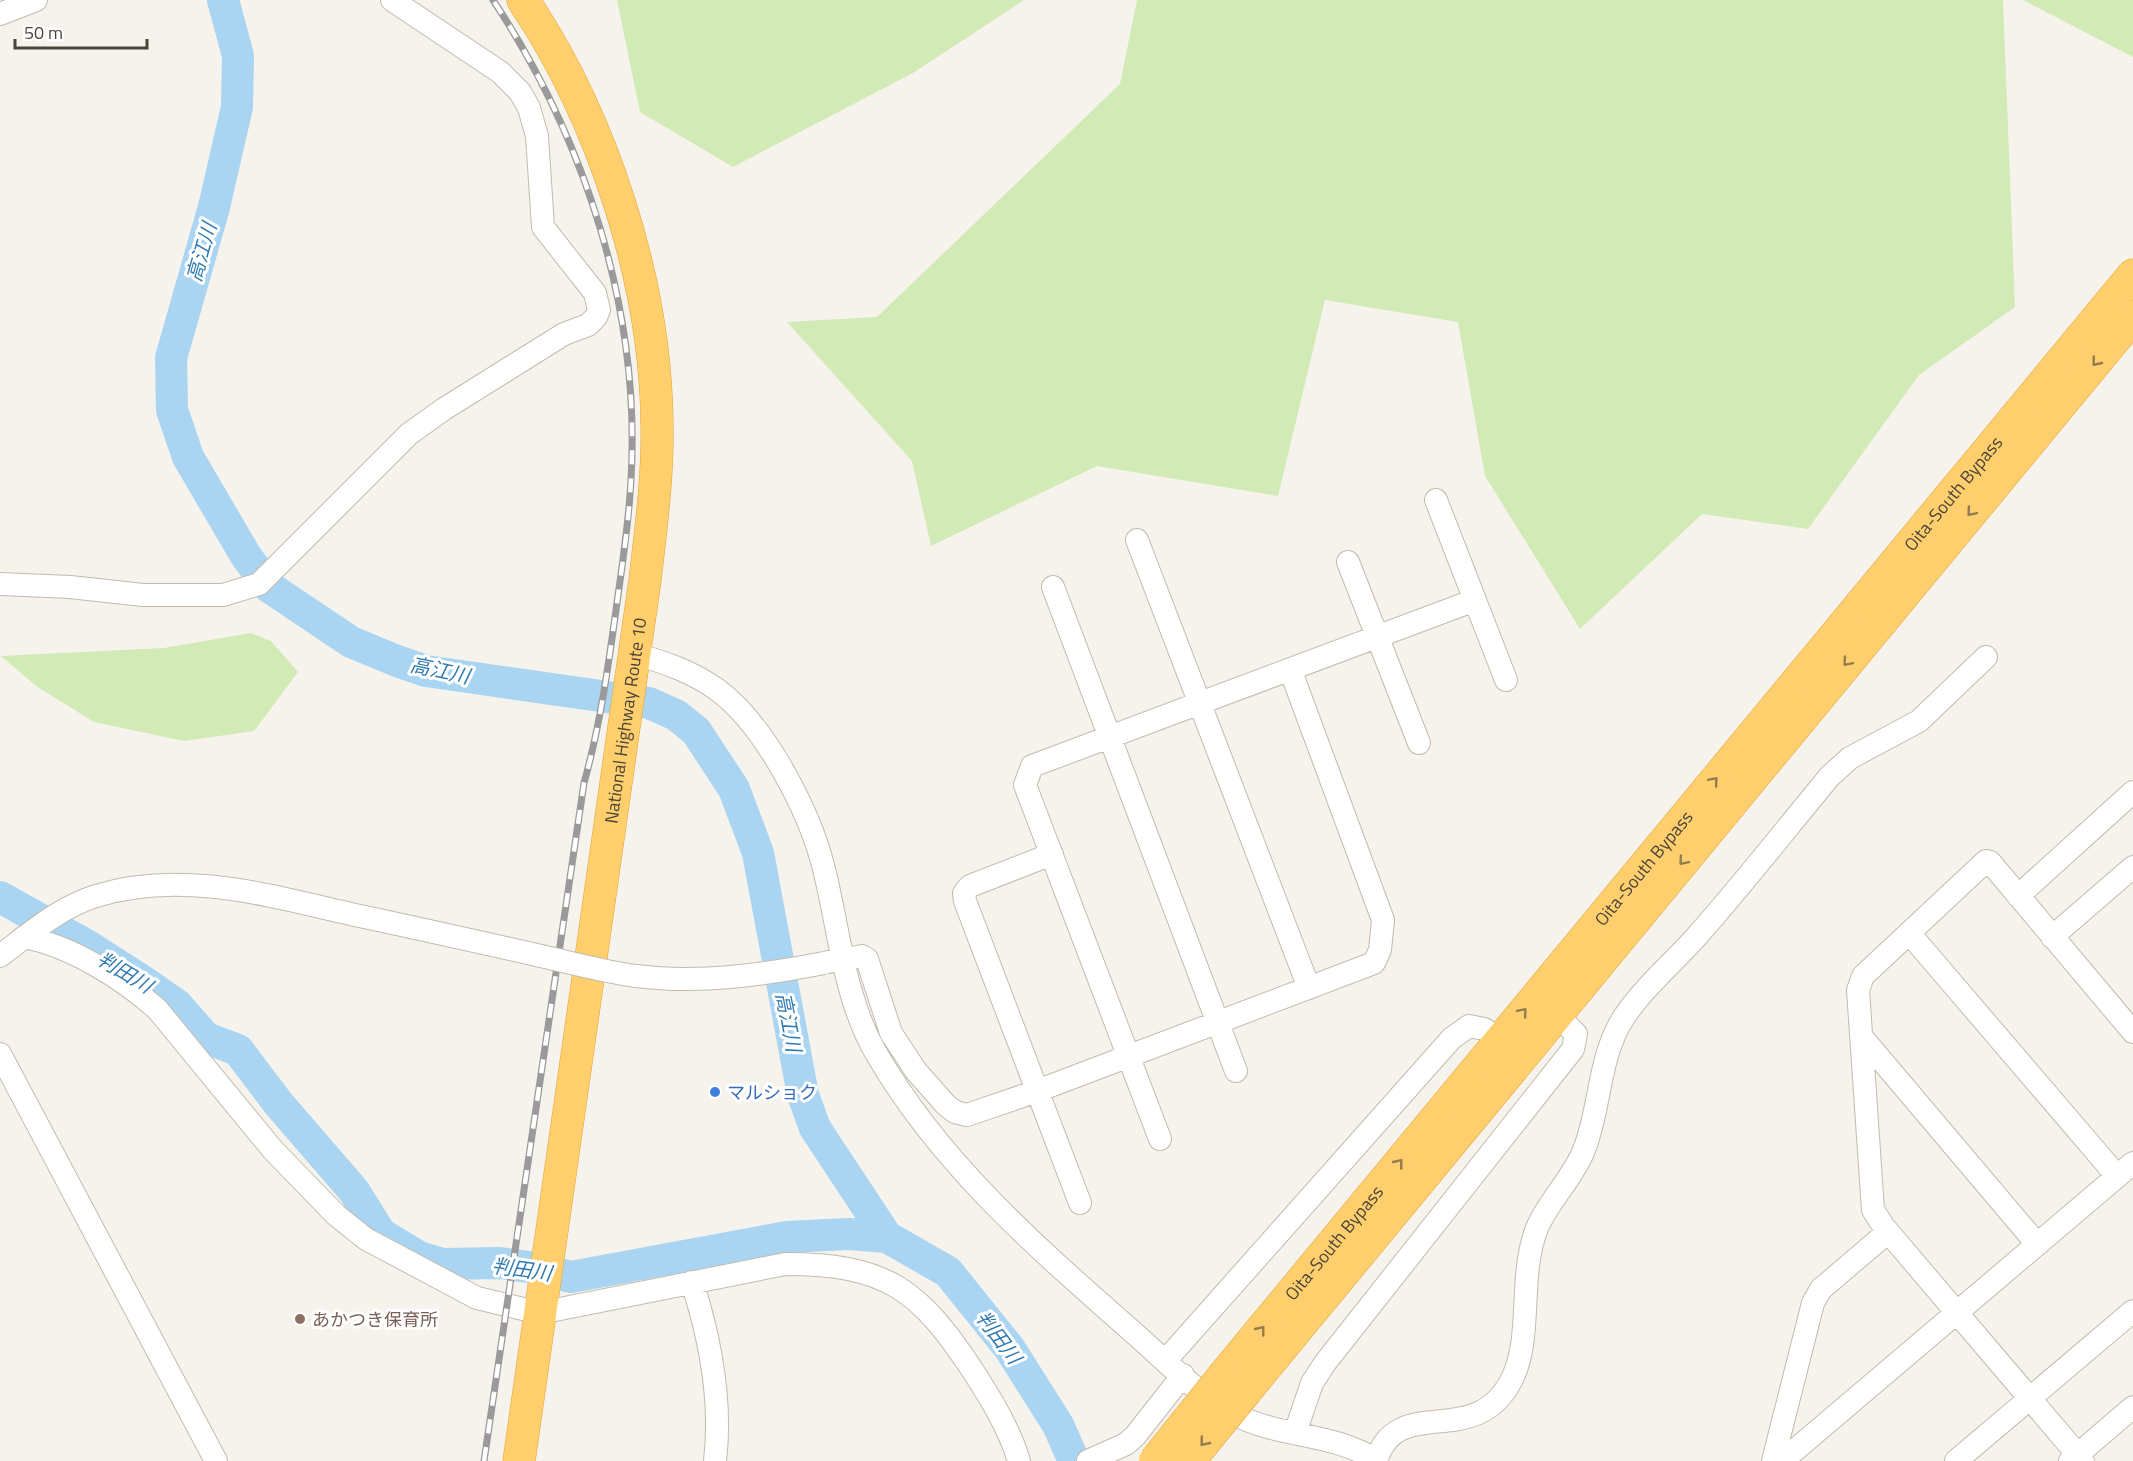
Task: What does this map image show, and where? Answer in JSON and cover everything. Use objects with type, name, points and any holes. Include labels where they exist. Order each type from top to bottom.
[{"type":"highway","name":"National Highway Route 10","points":[[519,1461],[648,559],[657,458],[656,395],[645,302],[627,231],[595,140],[558,62],[523,0]]},
{"type":"highway","name":"Oita-South Bypass","points":[[1189,1461],[1235,1383],[1500,1039],[2133,275]]},
{"type":"highway","name":"Oita-South Bypass","points":[[1155,1461],[1235,1383],[1556,1014],[2133,317]]},
{"type":"street","points":[[0,14],[36,0]]},
{"type":"street","points":[[0,584],[70,587],[143,595],[223,596],[259,584],[409,434],[444,409],[564,334],[588,325],[596,317],[598,310],[595,293],[543,227],[537,136],[529,108],[520,92],[500,72],[392,0]]},
{"type":"street","points":[[1436,500],[1506,680]]},
{"type":"street","points":[[1137,540],[1309,988]]},
{"type":"street","points":[[1348,562],[1419,743]]},
{"type":"street","points":[[1053,586],[1236,1071]]},
{"type":"street","points":[[1160,1139],[1025,784],[1032,766],[1475,600]]},
{"type":"street","points":[[632,667],[668,664],[716,689],[755,729],[793,789],[810,822],[824,869],[834,961],[869,1042],[898,1087],[949,1156],[1017,1228],[1212,1400],[1236,1415],[1267,1427],[1357,1449],[1377,1461],[1382,1444],[1400,1428],[1467,1418],[1489,1407],[1507,1388],[1518,1363],[1526,1270],[1533,1241],[1543,1216],[1584,1152],[1598,1086],[1614,1037],[1634,1004],[1727,901],[1830,776],[1850,758],[1919,721],[1986,657]]},
{"type":"street","points":[[0,956],[58,914],[95,896],[138,888],[204,884],[261,894],[636,976],[692,979],[748,976],[862,956],[867,959],[891,1033],[916,1071],[950,1108],[961,1114],[974,1113],[1374,963],[1380,950],[1383,920],[1290,669]]},
{"type":"street","points":[[2018,896],[2133,792]]},
{"type":"street","points":[[1052,854],[970,886],[964,893],[965,901],[1080,1203]]},
{"type":"street","points":[[2133,1032],[1990,862],[1986,861],[1863,976],[1860,982],[1871,1204],[1888,1232],[2077,1459],[2133,1407]]},
{"type":"street","points":[[2052,937],[2133,867]]},
{"type":"street","points":[[1782,1461],[2125,1169],[1909,933]]},
{"type":"street","points":[[28,934],[87,962],[150,1003],[273,1150],[336,1215],[366,1239],[477,1298],[541,1308],[785,1264],[819,1264],[880,1278],[905,1290],[928,1309],[949,1334],[990,1397],[1019,1461]]},
{"type":"street","points":[[1295,1433],[1312,1383],[1325,1363],[1574,1049],[1576,1034],[1556,1014]]},
{"type":"street","points":[[1166,1360],[1452,1038],[1469,1026],[1484,1029],[1500,1039]]},
{"type":"street","points":[[1861,1036],[2037,1244]]},
{"type":"street","points":[[0,1054],[216,1461]]},
{"type":"street","points":[[1773,1461],[1813,1303],[1821,1289],[1888,1232]]},
{"type":"street","points":[[692,1282],[706,1327],[710,1350],[717,1426],[715,1461]]},
{"type":"street","points":[[1956,1461],[2133,1311]]},
{"type":"street","points":[[1088,1461],[1115,1450],[1135,1436],[1183,1376]]},
{"type":"green space","points":[[617,0],[1024,0],[913,73],[733,167],[640,112]]},
{"type":"green space","points":[[1137,0],[2003,0],[2015,307],[1919,375],[1808,529],[1702,514],[1580,629],[1485,476],[1458,322],[1325,300],[1278,496],[1097,466],[931,546],[912,461],[787,322],[877,317],[1120,84]]},
{"type":"green space","points":[[2023,0],[2133,0],[2133,57]]},
{"type":"green space","points":[[251,633],[271,641],[298,672],[254,731],[184,741],[94,722],[36,686],[1,656],[164,648]]},
{"type":"waterway","name":"高江川","points":[[223,0],[238,56],[237,107],[214,207],[171,358],[172,410],[188,457],[246,556],[269,587],[351,642],[426,671],[649,703],[676,715],[696,731],[734,789],[758,853],[803,1095],[815,1128],[887,1237]]},
{"type":"waterway","name":"判田川","points":[[0,897],[88,946],[141,980],[177,1005],[206,1038],[238,1050],[278,1103],[354,1191],[381,1234],[419,1257],[443,1264],[500,1263],[536,1268],[571,1277],[787,1237],[849,1234],[887,1237],[948,1272],[1010,1349],[1058,1425],[1074,1461]]},
{"type":"railway","points":[[484,1461],[584,783],[607,675],[629,512],[632,416],[627,353],[616,290],[600,229],[580,168],[555,110],[526,54],[493,0]]},
{"type":"place","name":"マルショク","points":[[715,1092]]},
{"type":"place","name":"あかつき保育所","points":[[300,1319]]}]
